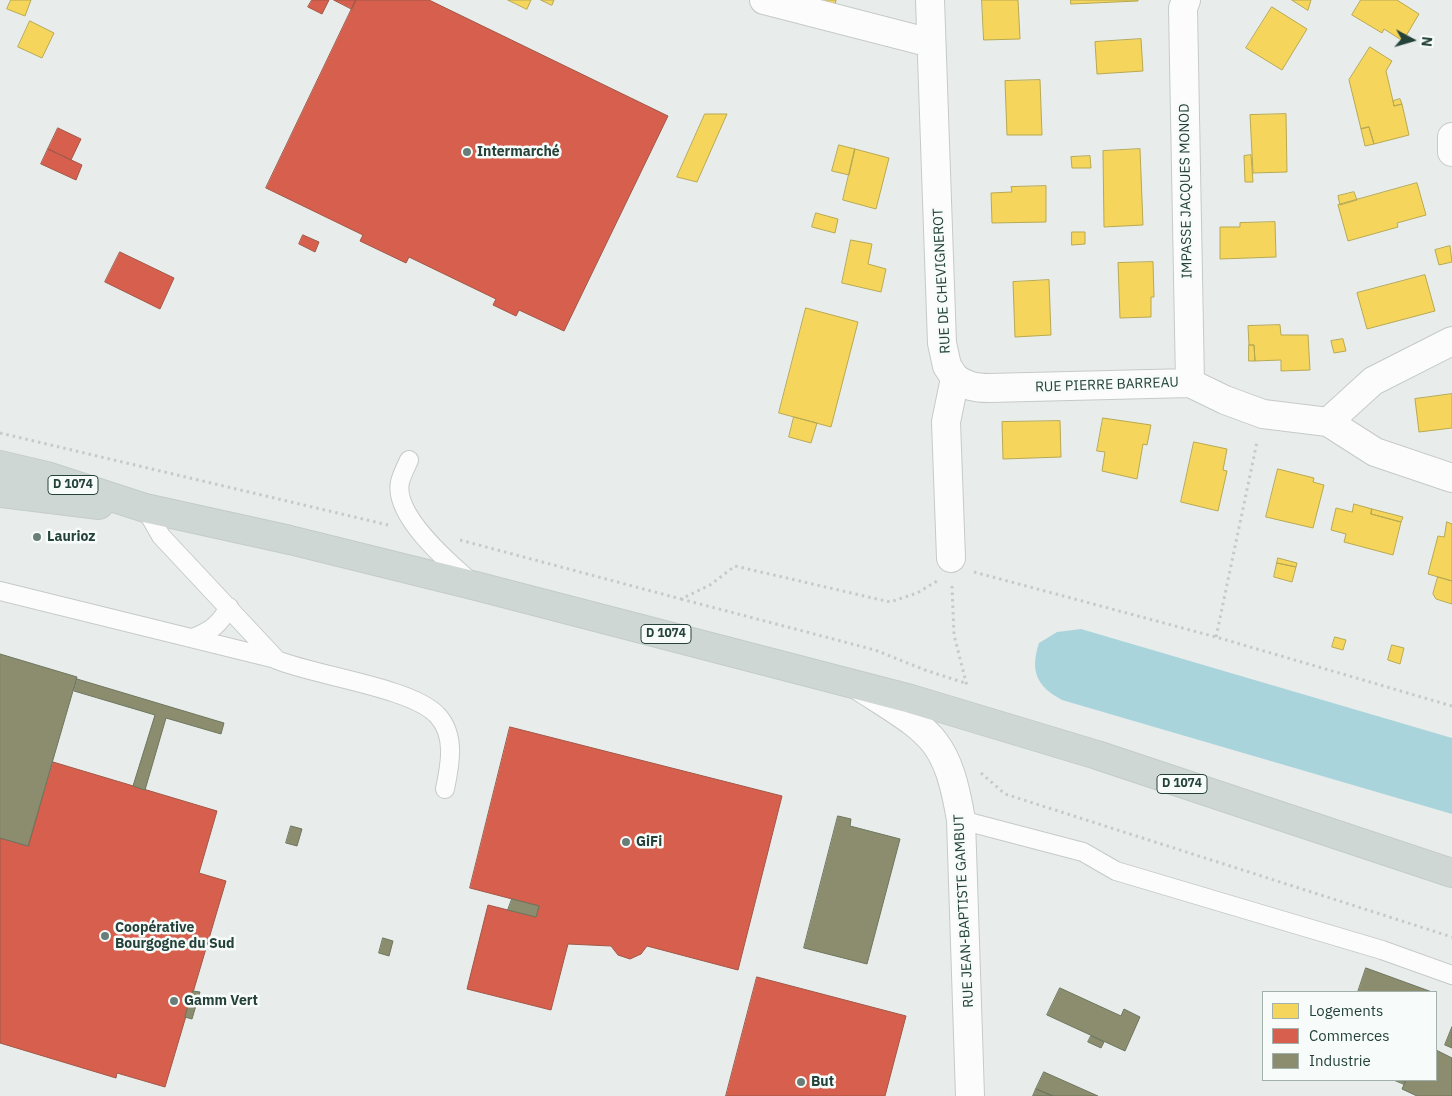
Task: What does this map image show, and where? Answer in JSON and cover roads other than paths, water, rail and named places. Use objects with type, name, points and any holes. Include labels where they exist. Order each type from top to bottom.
[{"type":"main road","name":"D 1074","points":[[0,465],[47,476],[145,508],[290,540],[476,586],[966,714],[1452,873]]},
{"type":"main road","name":"D 1074","points":[[0,493],[48,500],[145,508]]},
{"type":"street","points":[[764,0],[931,43]]},
{"type":"street","name":"RUE DE CHEVIGNEROT","points":[[930,0],[942,343],[948,366],[955,378]]},
{"type":"street","name":"IMPASSE JACQUES MONOD","points":[[1186,0],[1184,8],[1190,383]]},
{"type":"street","points":[[1452,137],[1452,152]]},
{"type":"street","points":[[1328,422],[1373,381],[1452,341]]},
{"type":"street","points":[[951,566],[946,422],[955,378]]},
{"type":"street","name":"RUE PIERRE BARREAU","points":[[955,378],[969,386],[989,388],[1190,383],[1225,400],[1263,414],[1328,422],[1375,452],[1452,478]]},
{"type":"street","name":"RUE JEAN-BAPTISTE GAMBUT","points":[[855,684],[915,722],[938,746],[947,760],[955,784],[961,820],[970,1096]]},
{"type":"lane","points":[[409,460],[400,483],[401,499],[420,532],[433,549],[476,586]]},
{"type":"lane","points":[[145,508],[161,536],[277,660]]},
{"type":"lane","points":[[0,592],[193,638],[408,696],[428,707],[439,716],[446,730],[451,758],[444,789]]},
{"type":"lane","points":[[193,638],[212,630],[222,620],[229,607]]},
{"type":"lane","points":[[961,820],[1083,852],[1116,871],[1382,950],[1452,975]]},
{"type":"water","points":[[1081,629],[1452,738],[1452,814],[1062,700],[1046,689],[1037,677],[1035,670],[1036,653],[1039,643],[1057,632]]},
{"type":"place","name":"Intermarché","points":[[467,152]]},
{"type":"place","name":"Laurioz","points":[[37,537]]},
{"type":"place","name":"GiFi","points":[[626,842]]},
{"type":"place","name":"Coopérative Bourgogne du Sud","points":[[105,936]]},
{"type":"place","name":"Gamm Vert","points":[[174,1001]]},
{"type":"place","name":"But","points":[[801,1082]]}]
